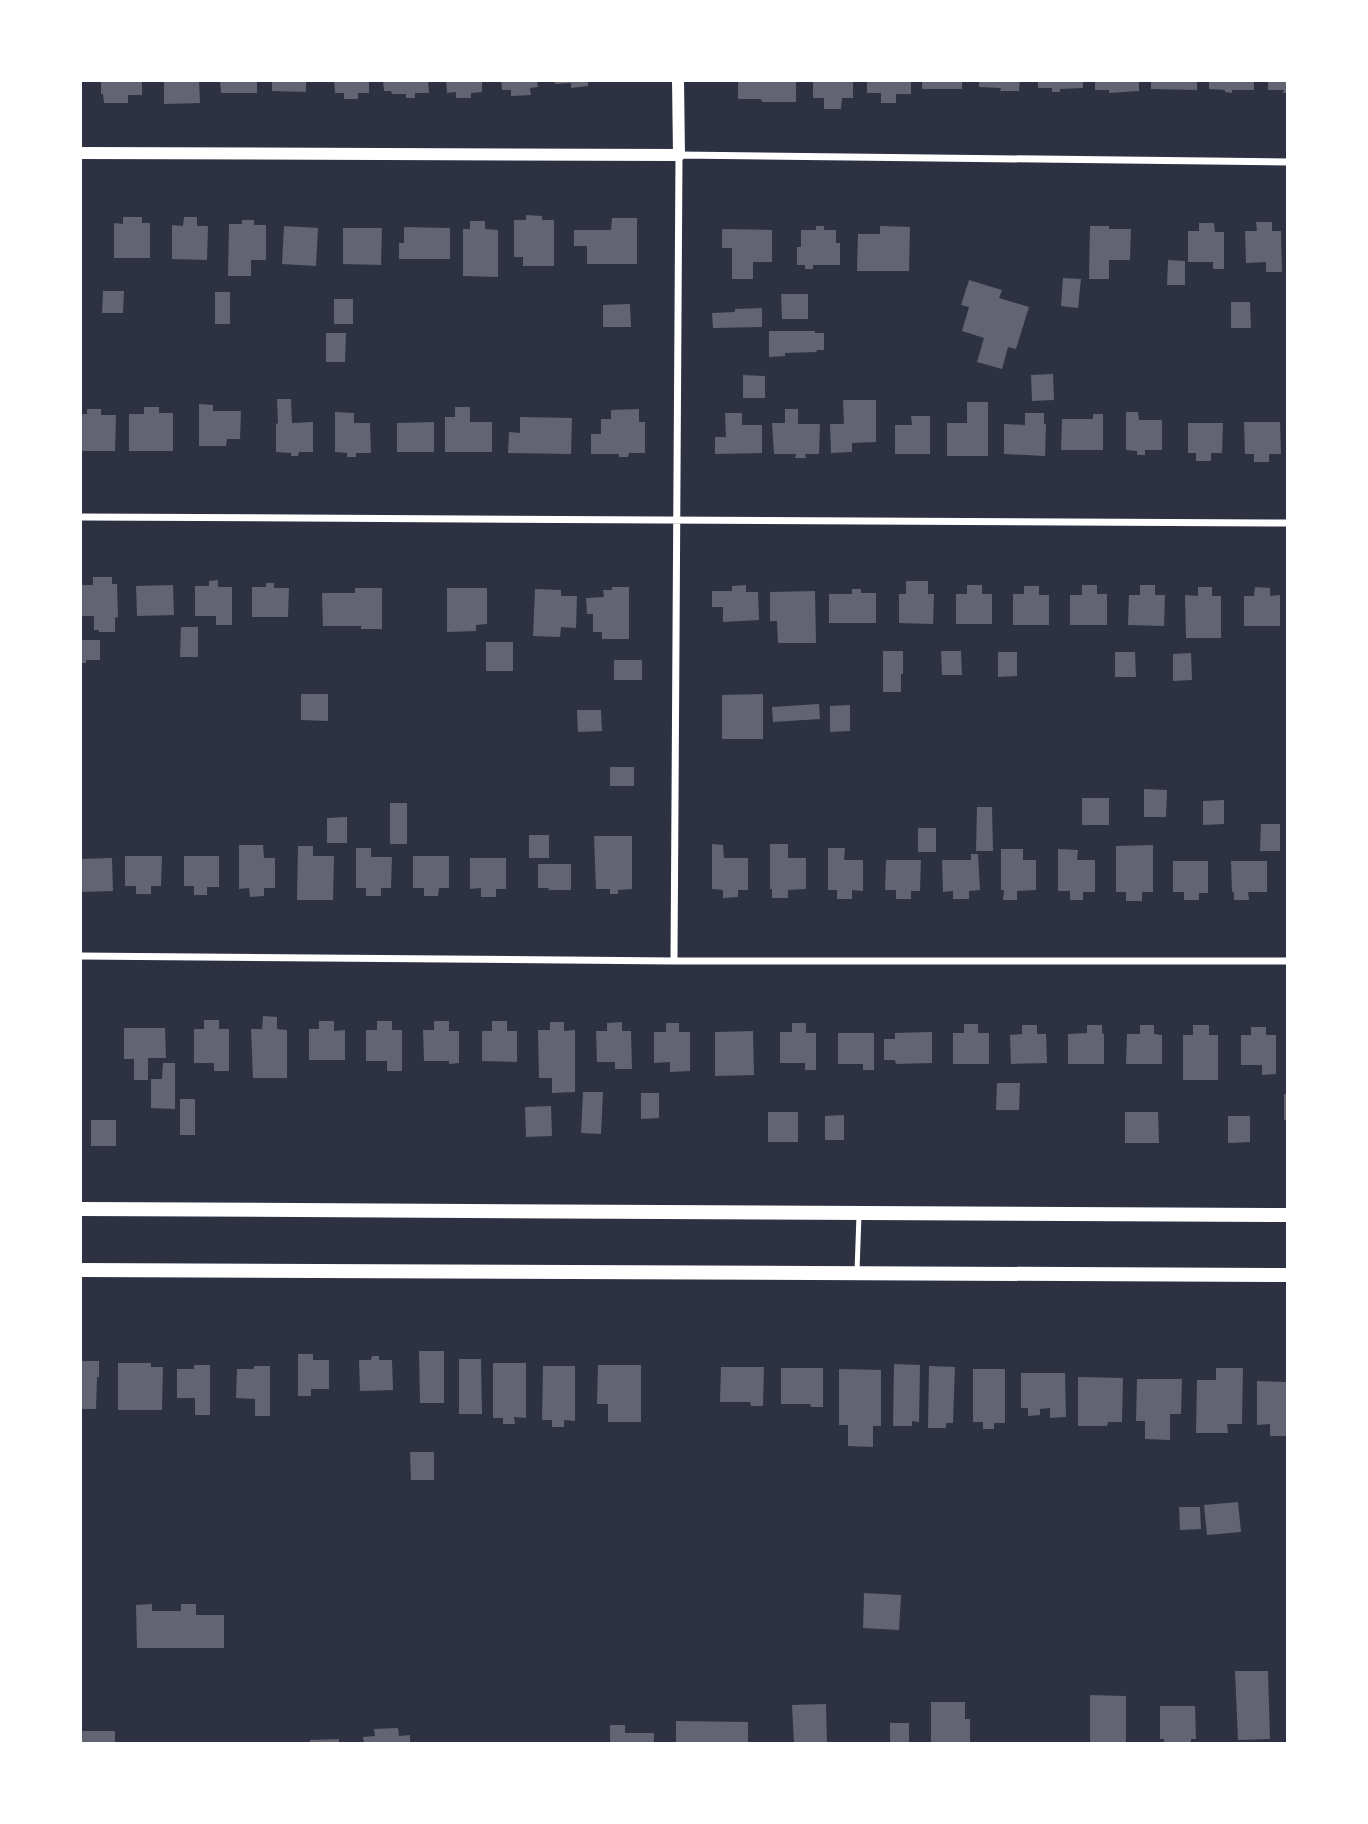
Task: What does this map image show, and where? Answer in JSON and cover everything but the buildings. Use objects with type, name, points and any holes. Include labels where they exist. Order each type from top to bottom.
[{"type":"main road","points":[[80,1209],[1287,1216]]},
{"type":"main road","points":[[80,1270],[1287,1275]]},
{"type":"street","points":[[674,961],[678,80]]},
{"type":"street","points":[[80,153],[679,155],[1287,162]]},
{"type":"street","points":[[80,517],[1287,523]]},
{"type":"street","points":[[80,956],[674,961],[1287,961]]},
{"type":"lane","points":[[857,1274],[859,1213]]}]
